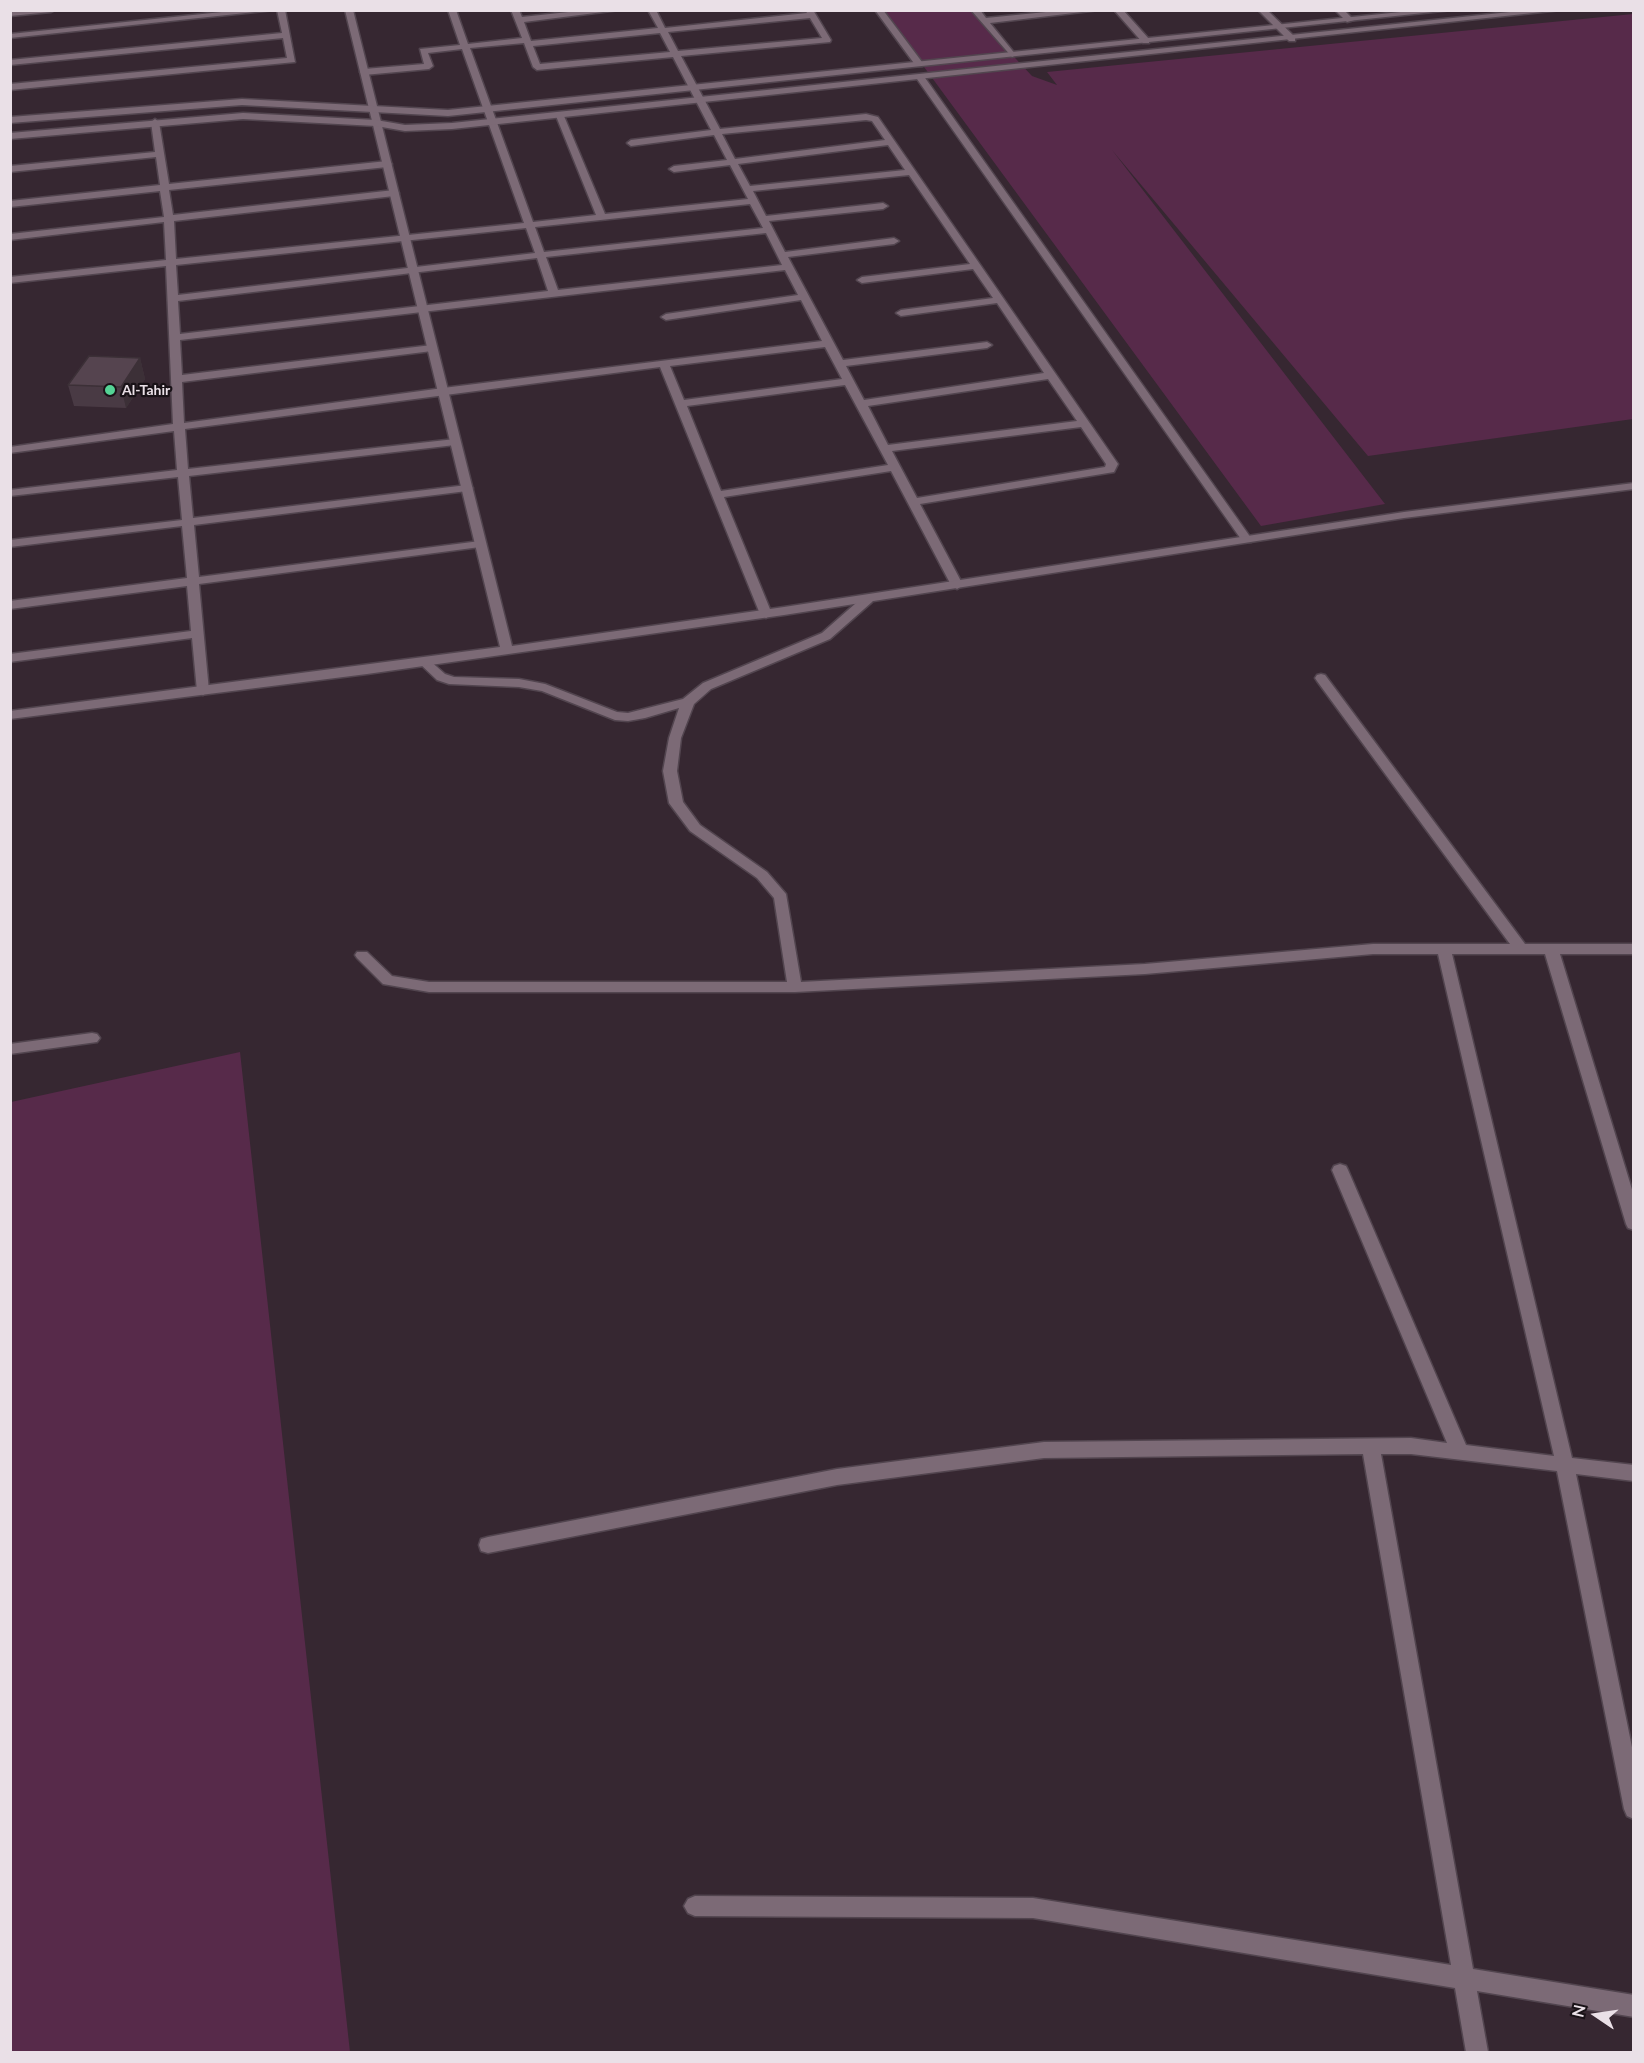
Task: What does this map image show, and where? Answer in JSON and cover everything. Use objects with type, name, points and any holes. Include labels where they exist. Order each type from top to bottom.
[{"type":"street","points":[[10,14],[51,10]]},
{"type":"street","points":[[10,36],[270,10]]},
{"type":"street","points":[[10,87],[292,60],[281,10]]},
{"type":"street","points":[[349,10],[507,650]]},
{"type":"street","points":[[452,10],[554,293]]},
{"type":"street","points":[[364,72],[429,66],[423,51],[465,46],[527,42],[663,30],[810,13],[827,40],[537,67],[527,42],[514,10]]},
{"type":"street","points":[[518,20],[615,10]]},
{"type":"street","points":[[652,10],[957,585]]},
{"type":"street","points":[[879,10],[919,64]]},
{"type":"street","points":[[975,10],[1012,55]]},
{"type":"street","points":[[984,21],[1056,12],[1095,10]]},
{"type":"street","points":[[1118,10],[1146,41]]},
{"type":"street","points":[[1262,10],[1292,39]]},
{"type":"street","points":[[1339,10],[1350,20]]},
{"type":"street","points":[[10,120],[242,102],[373,108],[383,111],[448,113],[489,110],[1448,10]]},
{"type":"street","points":[[10,136],[243,116],[376,123],[405,128],[494,122],[1557,10]]},
{"type":"street","points":[[10,63],[286,34]]},
{"type":"street","points":[[920,77],[1247,540]]},
{"type":"street","points":[[560,116],[602,217]]},
{"type":"street","points":[[632,143],[866,117],[876,119],[1112,464],[1110,471],[913,502]]},
{"type":"street","points":[[155,122],[170,219],[178,429],[203,691]]},
{"type":"street","points":[[674,169],[892,142]]},
{"type":"street","points":[[10,169],[160,153]]},
{"type":"street","points":[[10,204],[387,164]]},
{"type":"street","points":[[747,189],[912,172]]},
{"type":"street","points":[[10,237],[394,193]]},
{"type":"street","points":[[10,280],[753,201]]},
{"type":"street","points":[[763,219],[883,206]]},
{"type":"street","points":[[174,298],[769,230]]},
{"type":"street","points":[[782,255],[894,240]]},
{"type":"street","points":[[862,280],[977,266]]},
{"type":"street","points":[[175,338],[789,267]]},
{"type":"street","points":[[666,317],[804,297]]},
{"type":"street","points":[[901,313],[1000,300]]},
{"type":"street","points":[[10,450],[178,429],[443,391],[829,343]]},
{"type":"street","points":[[840,364],[987,345]]},
{"type":"street","points":[[177,379],[432,348]]},
{"type":"street","points":[[664,363],[766,614]]},
{"type":"street","points":[[861,404],[1051,375]]},
{"type":"street","points":[[681,404],[849,381]]},
{"type":"street","points":[[885,449],[1084,423]]},
{"type":"street","points":[[10,493],[455,442]]},
{"type":"street","points":[[718,495],[894,467]]},
{"type":"street","points":[[10,715],[424,662],[766,614],[1404,514],[1634,486]]},
{"type":"street","points":[[10,543],[466,488]]},
{"type":"street","points":[[10,605],[480,544]]},
{"type":"street","points":[[424,662],[441,677],[453,681],[519,683],[545,688],[615,716],[628,717],[688,702],[707,686],[826,636],[868,599]]},
{"type":"street","points":[[10,658],[198,634]]},
{"type":"street","points":[[1321,678],[1521,949]]},
{"type":"street","points":[[688,702],[675,738],[670,771],[676,803],[695,828],[762,875],[781,897],[795,987]]},
{"type":"street","points":[[362,955],[388,980],[429,987],[795,987],[1144,969],[1373,949],[1634,949]]},
{"type":"street","points":[[1444,949],[1565,1465],[1634,1809]]},
{"type":"street","points":[[1551,949],[1634,1224]]},
{"type":"street","points":[[10,1049],[92,1038]]},
{"type":"street","points":[[1340,1170],[1460,1452]]},
{"type":"street","points":[[488,1545],[837,1478],[1044,1450],[1411,1446],[1634,1473]]},
{"type":"street","points":[[1371,1447],[1462,1978],[1477,2052]]},
{"type":"street","points":[[695,1906],[1033,1908],[1634,2006]]},
{"type":"shaded area","points":[[883,11],[971,11],[1032,76],[1057,85],[1047,72],[1633,14],[1633,419],[1368,456],[1112,150],[1385,504],[1261,526]]},
{"type":"shaded area","points":[[240,1052],[350,2052],[11,2052],[11,1102]]},
{"type":"building","points":[[89,356],[140,358],[121,387],[68,385]]},
{"type":"place","name":"Al-Tahir","points":[[110,390]]}]
